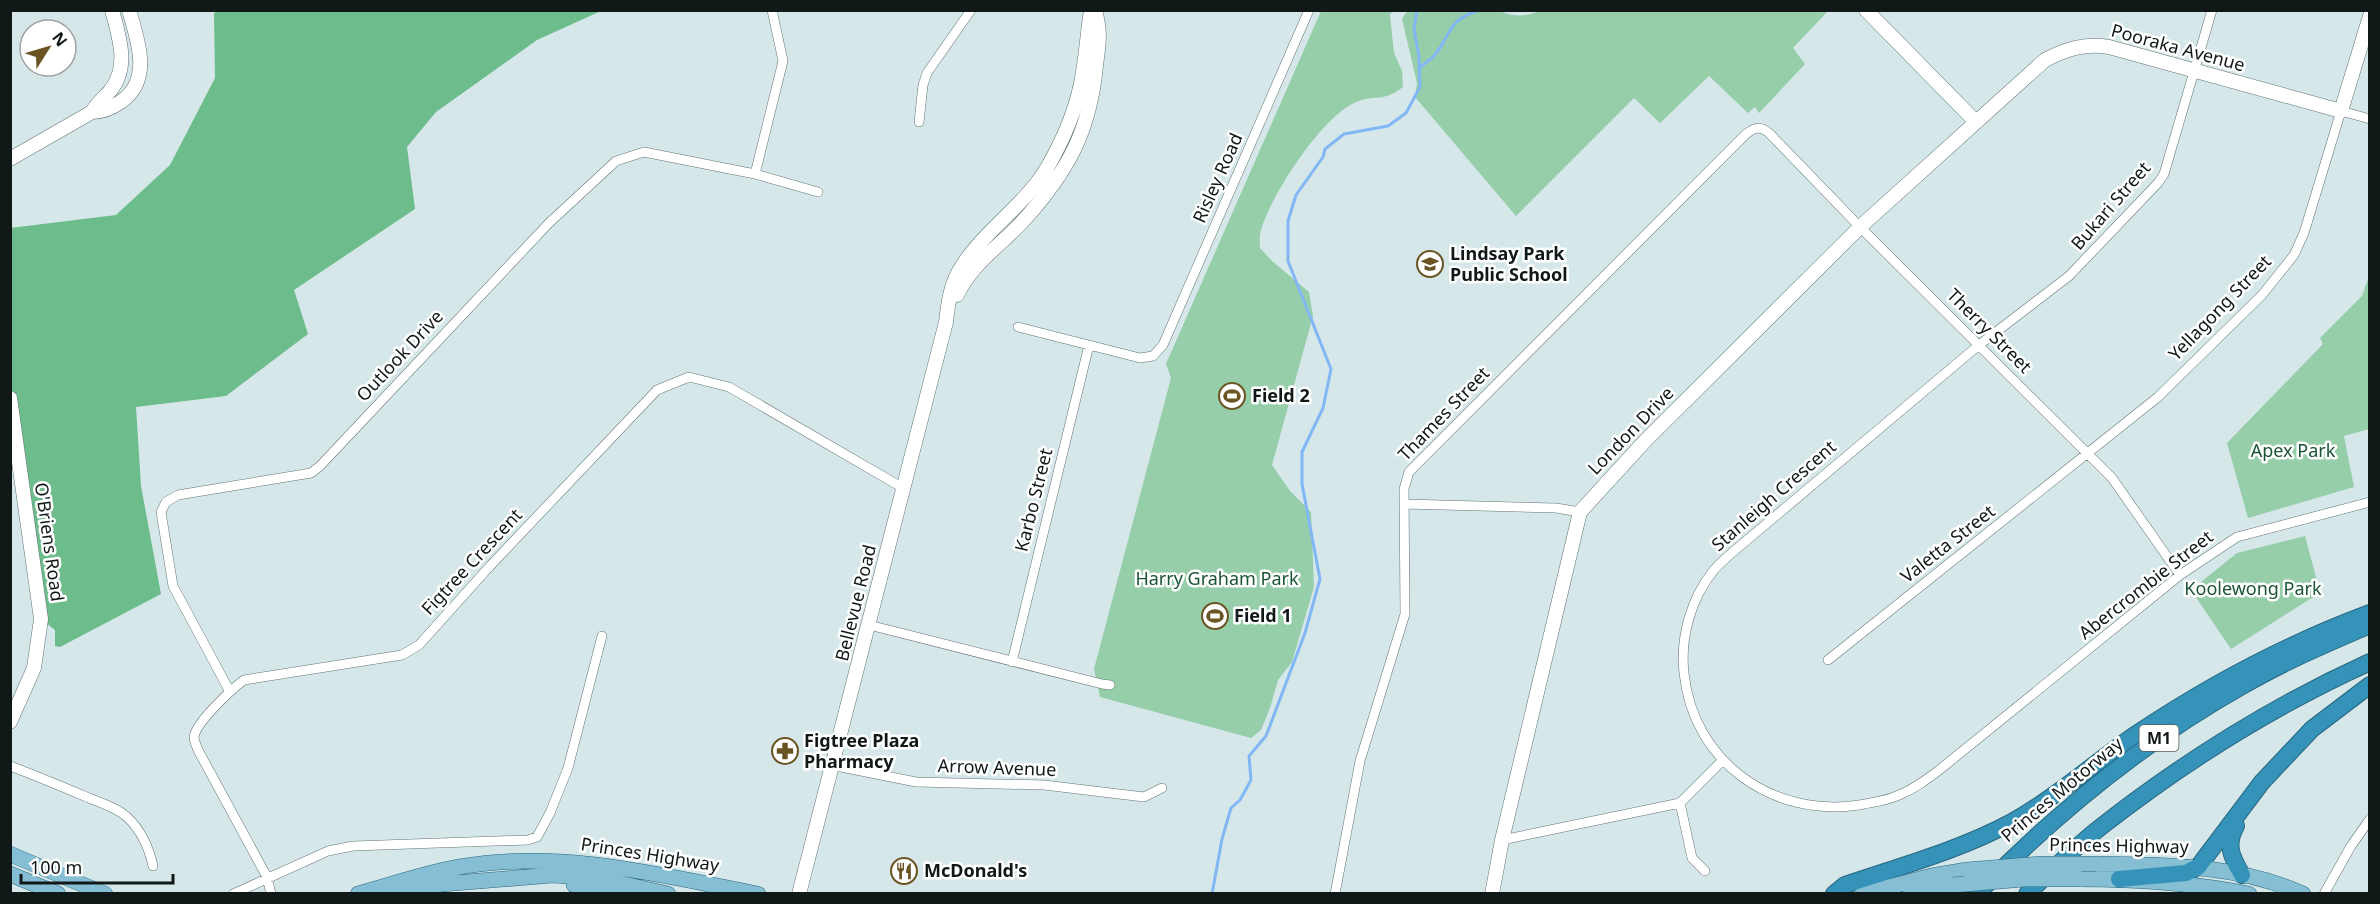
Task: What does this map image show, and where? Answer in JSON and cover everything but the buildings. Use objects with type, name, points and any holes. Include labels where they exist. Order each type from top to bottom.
[{"type":"highway","points":[[1834,894],[1845,885],[1963,844],[2013,821],[2159,719],[2215,686],[2308,639],[2370,613]]},
{"type":"highway","name":"Princes Motorway","points":[[1977,894],[2051,822],[2139,750],[2241,686],[2297,656],[2370,625]]},
{"type":"highway","name":"M1","points":[[2027,894],[2095,832],[2184,767],[2267,714],[2370,662]]},
{"type":"highway","points":[[2119,879],[2186,873],[2198,867],[2262,782],[2287,755],[2312,729],[2370,685]]},
{"type":"highway","points":[[2242,875],[2229,851],[2229,841],[2233,830],[2287,755]]},
{"type":"main road","points":[[10,854],[105,894]]},
{"type":"main road","name":"Princes Highway","points":[[358,894],[461,866],[522,861],[592,863],[758,894]]},
{"type":"main road","name":"Princes Highway","points":[[1862,894],[1920,878],[1967,870],[2031,865],[2096,864],[2198,867],[2271,882],[2303,894]]},
{"type":"main road","points":[[10,874],[58,894]]},
{"type":"main road","name":"Princes Highway","points":[[398,894],[442,884],[577,875],[663,893]]},
{"type":"main road","points":[[663,893],[667,876]]},
{"type":"main road","points":[[507,878],[581,886],[615,894]]},
{"type":"main road","name":"Princes Highway","points":[[1910,894],[1953,885],[2024,879],[2119,879],[2188,884],[2242,893]]},
{"type":"street","points":[[92,112],[116,82],[122,61],[121,43],[112,10]]},
{"type":"street","points":[[10,159],[92,112],[103,112],[133,91],[141,63],[129,10]]},
{"type":"street","points":[[755,174],[783,61],[771,10]]},
{"type":"street","points":[[919,122],[923,85],[927,73],[971,10]]},
{"type":"street","name":"Bellevue Road","points":[[799,894],[946,322],[964,281],[1023,220],[1050,188],[1081,138],[1094,89],[1100,28],[1093,10]]},
{"type":"street","name":"Risley Road","points":[[1089,345],[1140,358],[1153,356],[1163,345],[1309,10]]},
{"type":"street","points":[[1866,10],[1976,122]]},
{"type":"street","name":"Bukari Street","points":[[1979,345],[2076,270],[2158,183],[2164,174],[2212,10]]},
{"type":"street","name":"Yellagong Street","points":[[2088,453],[2172,385],[2262,296],[2294,255],[2304,232],[2370,16]]},
{"type":"street","name":"Pooraka Avenue","points":[[1993,105],[2045,60],[2071,48],[2097,45],[2370,119]]},
{"type":"street","name":"London Drive","points":[[1492,894],[1502,840],[1580,512],[1645,441],[1860,227],[1993,105]]},
{"type":"street","name":"Therry Street","points":[[1757,128],[1769,133],[2112,478],[2180,575]]},
{"type":"street","name":"Thames Street","points":[[1335,894],[1360,761],[1405,614],[1404,504],[1406,479],[1414,465],[1745,135],[1757,128]]},
{"type":"street","name":"Outlook Drive","points":[[229,690],[173,586],[161,512],[166,502],[178,495],[311,473],[549,223],[616,160],[644,152],[755,174],[818,192]]},
{"type":"street","points":[[1018,327],[1089,345]]},
{"type":"street","name":"Karbo Street","points":[[1012,662],[1089,345]]},
{"type":"street","name":"Stanleigh Crescent","points":[[1970,746],[1919,785],[1900,795],[1880,801],[1847,806],[1816,807],[1787,801],[1742,777],[1722,760],[1704,736],[1685,684],[1683,647],[1687,623],[1695,602],[1713,571],[1979,345]]},
{"type":"street","name":"Figtree Crescent","points":[[271,894],[267,877],[198,750],[194,738],[198,728],[229,690],[244,680],[402,655],[419,645],[657,390],[689,377],[729,387],[903,488]]},
{"type":"street","name":"O'Briens Road","points":[[10,398],[41,619],[33,668],[10,722]]},
{"type":"street","name":"Valetta Street","points":[[1828,660],[2088,453]]},
{"type":"street","name":"Abercrombie Street","points":[[1970,746],[2180,575],[2237,537],[2370,502]]},
{"type":"street","points":[[1404,504],[1556,508],[1580,512]]},
{"type":"street","points":[[869,625],[1110,685]]},
{"type":"street","points":[[233,894],[328,851],[353,846],[528,840],[539,834],[568,768],[603,636]]},
{"type":"street","points":[[1502,840],[1680,803],[1722,760]]},
{"type":"street","name":"Arrow Avenue","points":[[831,765],[916,782],[1044,785],[1144,797],[1162,788]]},
{"type":"street","points":[[10,766],[56,783],[125,814],[143,838],[153,866]]},
{"type":"street","points":[[1680,803],[1692,858],[1705,872]]},
{"type":"street","points":[[2324,894],[2351,846],[2370,819]]},
{"type":"street","points":[[2242,893],[2245,885],[2252,882],[2271,882]]},
{"type":"green space","points":[[1542,10],[1828,11],[1793,48],[1805,64],[1759,113],[1755,107],[1748,113],[1709,76],[1660,123],[1634,98],[1516,216],[1415,97],[1417,83],[1402,19],[1407,11],[1501,11],[1511,15],[1521,15]]},
{"type":"green space","points":[[217,11],[601,11],[537,40],[436,112],[407,147],[415,209],[294,290],[308,334],[226,396],[136,407],[141,486],[161,594],[60,647],[55,646],[55,630],[41,619],[11,398],[10,228],[116,215],[170,165],[215,78],[214,13]]},
{"type":"green space","name":"Harry Graham Park","points":[[1321,11],[1393,11],[1390,15],[1394,53],[1402,71],[1403,87],[1384,97],[1356,102],[1328,123],[1286,178],[1260,232],[1260,248],[1309,292],[1313,316],[1272,465],[1290,491],[1311,512],[1314,587],[1292,662],[1278,680],[1261,730],[1251,738],[1100,697],[1094,669],[1171,378],[1166,364]]},
{"type":"green space","name":"Apex Park","points":[[2369,276],[2369,429],[2344,436],[2354,487],[2248,518],[2227,443],[2323,344],[2320,338],[2362,296]]},
{"type":"green space","name":"Koolewong Park","points":[[2305,536],[2321,596],[2310,599],[2231,649],[2191,590],[2237,553]]},
{"type":"waterway","points":[[1212,894],[1222,839],[1231,808],[1240,800],[1251,780],[1249,756],[1266,736],[1305,633],[1320,579],[1302,484],[1302,452],[1323,408],[1331,369],[1288,261],[1288,221],[1296,195],[1323,157],[1325,149],[1344,134],[1388,126],[1406,113],[1420,87],[1419,57],[1414,29],[1417,10]]},
{"type":"waterway","points":[[1419,68],[1434,56],[1455,23],[1480,10]]},
{"type":"place","name":"Lindsay Park Public School","points":[[1430,264]]},
{"type":"place","name":"Field 2","points":[[1232,396]]},
{"type":"place","name":"Field 1","points":[[1215,616]]},
{"type":"place","name":"Figtree Plaza Pharmacy","points":[[785,751]]},
{"type":"place","name":"McDonald's","points":[[904,871]]}]
